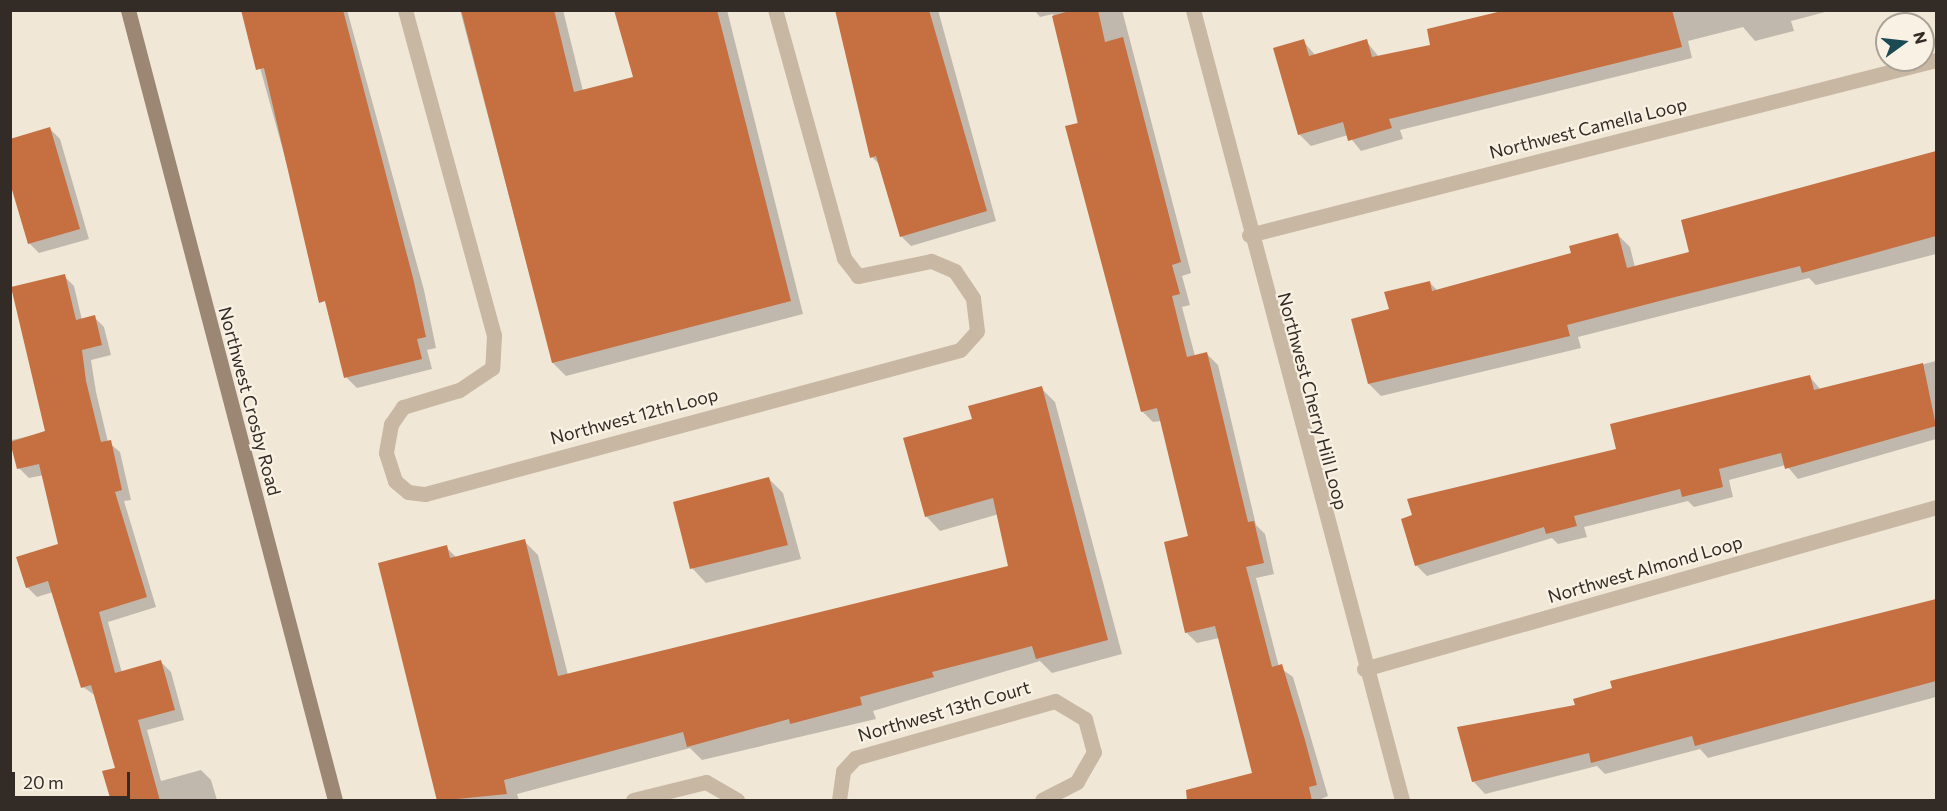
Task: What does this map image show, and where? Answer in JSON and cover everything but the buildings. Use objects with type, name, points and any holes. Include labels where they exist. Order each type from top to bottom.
[{"type":"street","name":"Northwest Crosby Road","points":[[128,10],[335,801]]},
{"type":"street","name":"Northwest 12th Loop","points":[[405,10],[494,335],[492,368],[459,390],[403,407],[391,424],[386,453],[395,482],[408,492],[425,494],[960,350],[976,331],[973,298],[955,271],[931,261],[858,276],[844,258],[776,10]]},
{"type":"street","name":"Northwest Cherry Hill Loop","points":[[1194,10],[1249,235],[1364,669],[1402,801]]},
{"type":"street","name":"Northwest Camella Loop","points":[[1249,235],[1936,60]]},
{"type":"street","name":"Northwest Almond Loop","points":[[1364,669],[1936,507]]},
{"type":"street","name":"Northwest 13th Court","points":[[839,801],[843,771],[855,758],[1055,701],[1085,719],[1094,752],[1077,782],[1042,801]]},
{"type":"street","points":[[633,801],[706,782],[738,801]]}]
